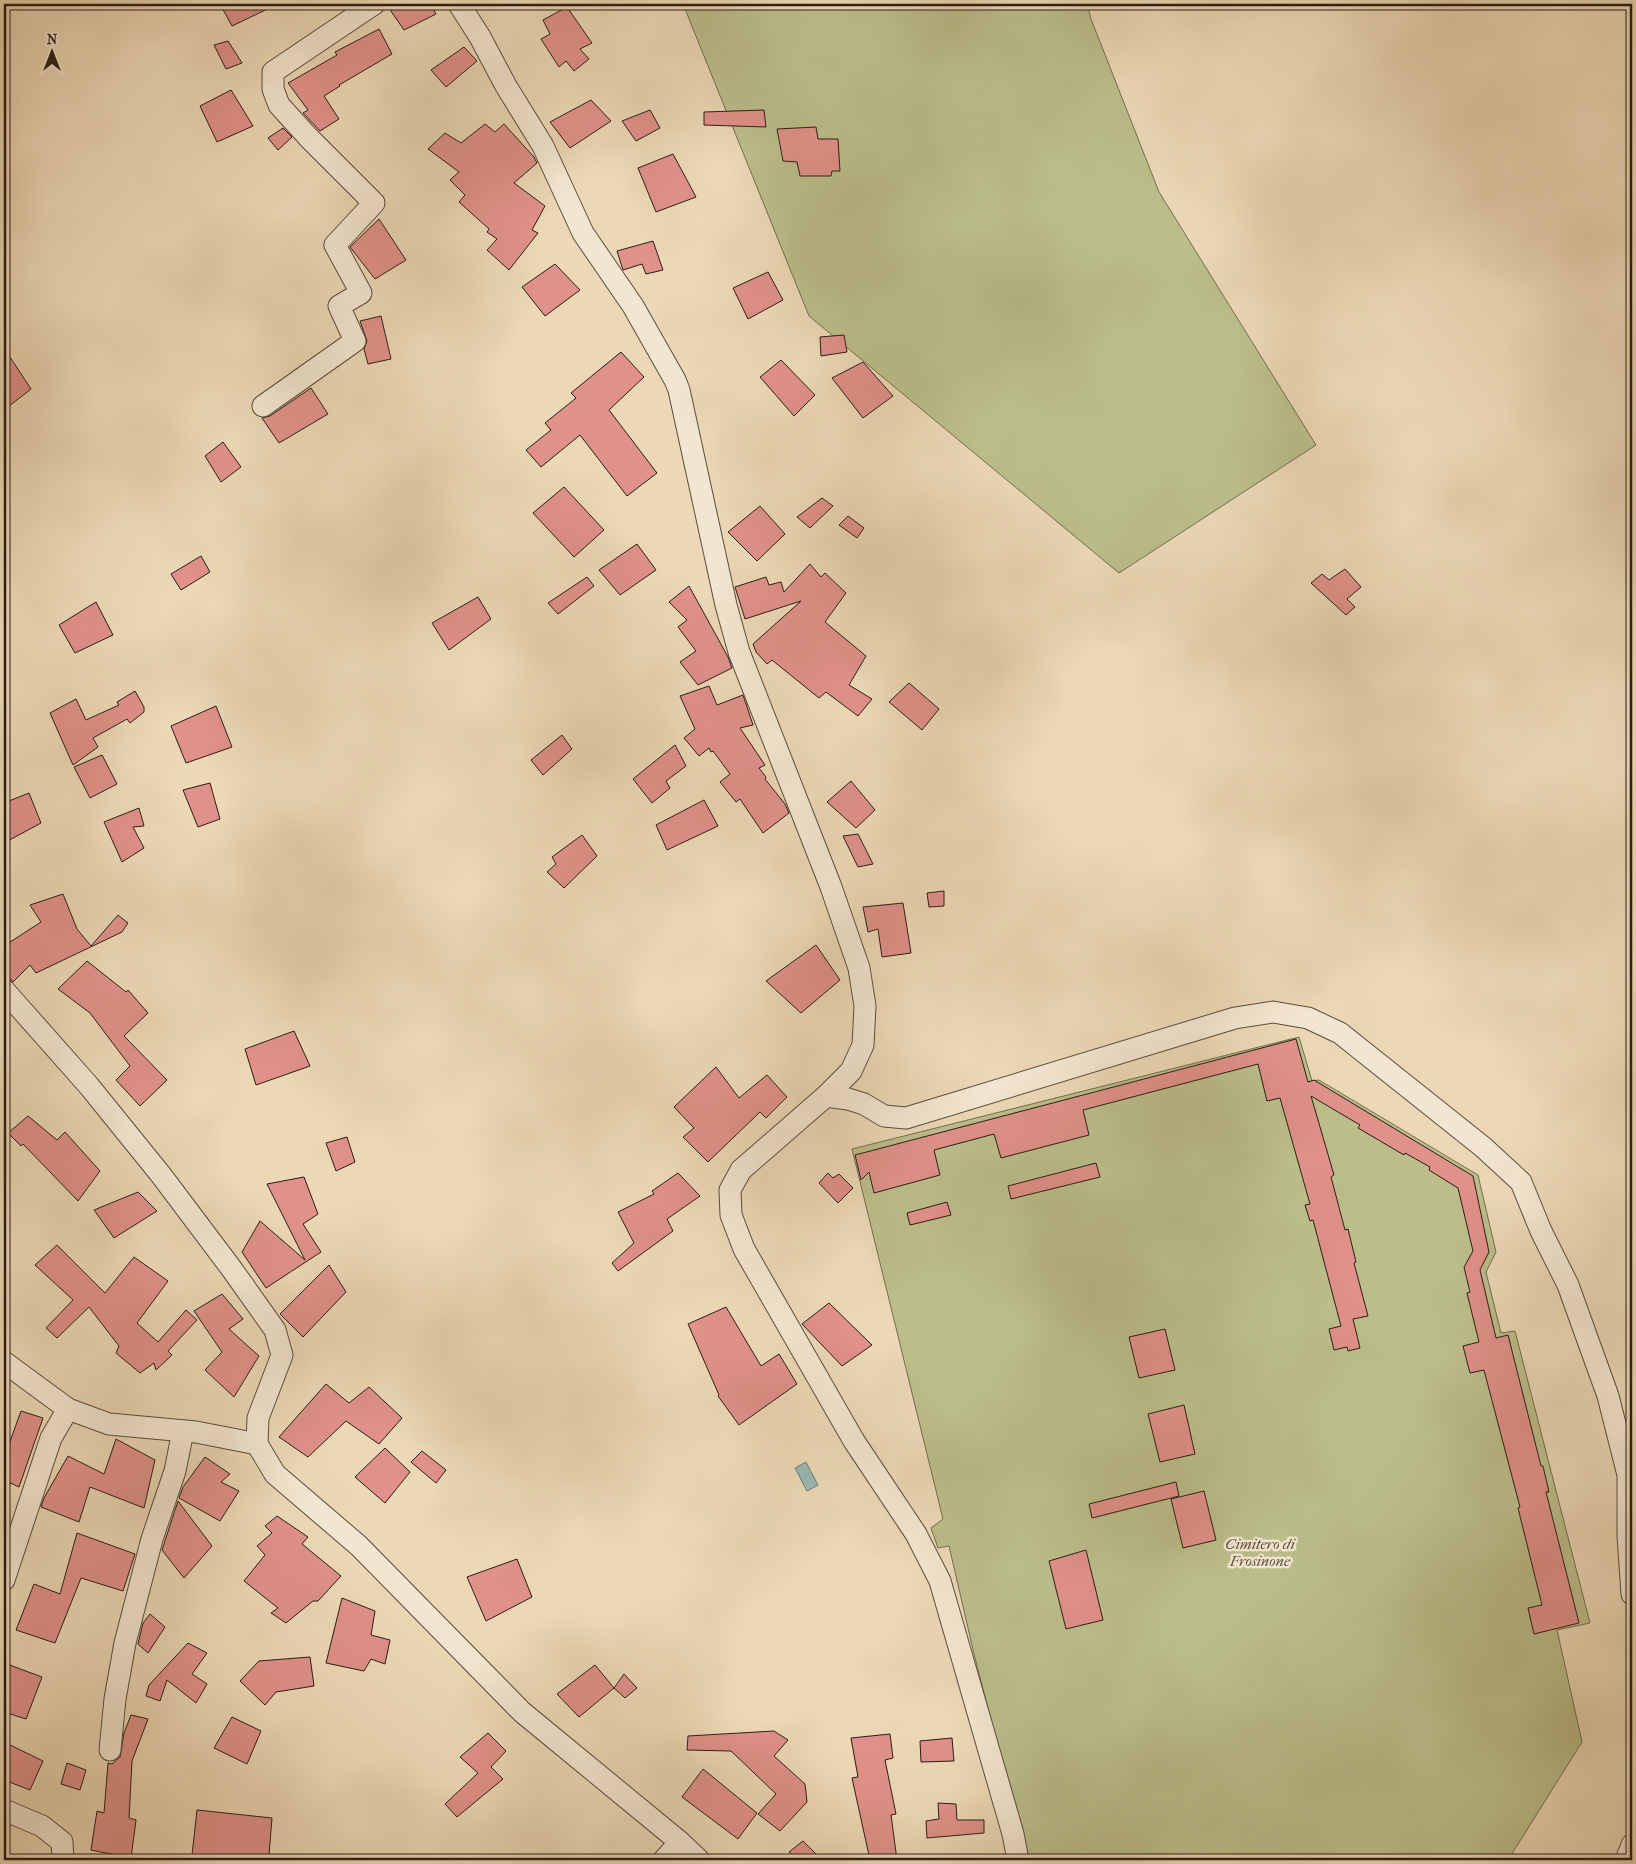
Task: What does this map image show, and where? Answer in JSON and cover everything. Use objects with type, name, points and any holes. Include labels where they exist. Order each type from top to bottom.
[{"type":"street","points":[[263,406],[355,341],[338,306],[361,293],[335,246],[374,203],[279,105],[273,89],[273,72],[374,4]]},
{"type":"street","points":[[459,4],[542,146],[583,233],[633,306],[679,390],[726,605],[739,652],[831,887],[859,968],[865,1006],[864,1045],[851,1071],[826,1096],[742,1170],[730,1190],[731,1216],[753,1266],[854,1441],[916,1534],[940,1581],[1008,1815],[1018,1860]]},
{"type":"street","points":[[4,990],[89,1086],[161,1175],[275,1330],[282,1355],[258,1418],[257,1444],[275,1474],[359,1546],[522,1712],[680,1842],[699,1860]]},
{"type":"street","points":[[826,1096],[848,1099],[864,1104],[884,1116],[906,1118],[1235,1018],[1273,1012],[1308,1018],[1340,1033],[1483,1146],[1521,1182],[1541,1230],[1568,1285],[1608,1396],[1628,1476],[1628,1536],[1632,1594]]},
{"type":"street","points":[[858,1056],[860,1086],[864,1104]]},
{"type":"street","points":[[4,1362],[68,1408],[109,1424],[183,1431],[257,1444]]},
{"type":"street","points":[[4,1580],[51,1438],[68,1408]]},
{"type":"street","points":[[110,1750],[115,1699],[125,1643],[152,1539],[175,1471],[183,1431]]},
{"type":"street","points":[[4,1810],[42,1826],[62,1842],[63,1860]]},
{"type":"street","points":[[664,1860],[680,1842]]},
{"type":"street","points":[[1626,1860],[1632,1845]]},
{"type":"green space","points":[[683,4],[1087,4],[1091,19],[1159,192],[1316,445],[1119,573],[809,316]]},
{"type":"green space","name":"Cimitero di Frosinone","points":[[1299,1037],[1312,1081],[1319,1080],[1478,1175],[1496,1252],[1486,1272],[1501,1333],[1515,1331],[1590,1623],[1557,1630],[1582,1742],[1508,1860],[1027,1860],[974,1654],[949,1546],[938,1548],[931,1528],[943,1519],[852,1149]]},
{"type":"water","points":[[806,1462],[818,1485],[807,1491],[795,1468]]},
{"type":"building","points":[[220,4],[278,4],[232,26]]},
{"type":"building","points":[[386,4],[430,4],[436,14],[404,30]]},
{"type":"building","points":[[567,7],[592,43],[580,49],[589,59],[574,71],[566,61],[559,67],[541,39],[550,34],[543,20]]},
{"type":"building","points":[[379,29],[392,54],[324,96],[339,119],[320,131],[303,113],[308,110],[288,83],[337,55],[335,52]]},
{"type":"building","points":[[228,41],[242,63],[226,69],[214,45]]},
{"type":"building","points":[[464,47],[477,61],[446,87],[431,70]]},
{"type":"building","points":[[231,90],[253,126],[217,142],[200,106]]},
{"type":"building","points":[[591,100],[611,121],[570,148],[550,122]]},
{"type":"building","points":[[650,110],[660,128],[636,141],[622,121]]},
{"type":"building","points":[[764,110],[766,127],[704,125],[704,112]]},
{"type":"building","points":[[485,124],[495,132],[504,124],[534,157],[537,163],[514,183],[545,206],[532,230],[538,233],[509,270],[487,250],[497,239],[487,232],[489,229],[459,202],[465,195],[450,180],[459,172],[428,149],[445,133],[461,143]]},
{"type":"building","points":[[816,127],[818,139],[838,139],[840,171],[832,171],[831,176],[800,176],[797,162],[783,161],[777,129]]},
{"type":"building","points":[[283,128],[292,137],[278,150],[268,138]]},
{"type":"building","points":[[673,154],[696,197],[656,212],[638,168]]},
{"type":"building","points":[[379,219],[406,260],[375,279],[350,247]]},
{"type":"building","points":[[653,241],[663,270],[646,274],[642,264],[623,270],[617,251]]},
{"type":"building","points":[[555,264],[580,290],[545,316],[522,287]]},
{"type":"building","points":[[768,272],[783,300],[748,319],[733,288]]},
{"type":"building","points":[[381,316],[391,359],[368,364],[364,349],[367,341],[360,321]]},
{"type":"building","points":[[844,335],[847,352],[821,356],[820,337]]},
{"type":"building","points":[[4,348],[31,389],[4,410]]},
{"type":"building","points":[[621,352],[644,377],[609,410],[657,473],[627,496],[580,435],[541,467],[526,450],[551,430],[545,423],[576,398],[571,393]]},
{"type":"building","points":[[781,360],[815,395],[794,416],[760,377]]},
{"type":"building","points":[[863,362],[893,396],[863,418],[832,378]]},
{"type":"building","points":[[311,388],[328,414],[279,443],[262,418],[270,416]]},
{"type":"building","points":[[223,442],[241,467],[221,482],[205,456]]},
{"type":"building","points":[[564,487],[604,530],[574,557],[533,513]]},
{"type":"building","points":[[822,498],[833,506],[810,528],[797,517]]},
{"type":"building","points":[[760,506],[785,534],[757,561],[728,532]]},
{"type":"building","points":[[848,516],[864,528],[857,538],[839,525]]},
{"type":"building","points":[[637,544],[656,570],[620,595],[599,570]]},
{"type":"building","points":[[201,556],[210,572],[181,590],[171,574]]},
{"type":"building","points":[[810,564],[821,577],[825,573],[846,593],[825,622],[866,656],[849,685],[872,699],[858,716],[826,692],[819,698],[772,660],[767,664],[756,652],[753,644],[801,601],[745,619],[735,587],[766,577],[769,585],[781,582],[784,592]]},
{"type":"building","points":[[1345,569],[1361,587],[1347,599],[1355,607],[1346,615],[1311,583],[1322,574],[1329,580]]},
{"type":"building","points":[[587,577],[594,586],[558,614],[548,603]]},
{"type":"building","points":[[689,586],[728,657],[732,668],[698,685],[680,662],[696,651],[678,627],[687,620],[669,602]]},
{"type":"building","points":[[478,597],[491,619],[449,650],[432,623]]},
{"type":"building","points":[[96,602],[113,635],[75,653],[59,625]]},
{"type":"building","points":[[909,683],[939,709],[922,730],[889,702]]},
{"type":"building","points":[[709,686],[717,705],[743,695],[753,725],[740,728],[765,765],[759,768],[766,777],[765,779],[785,804],[789,813],[763,833],[740,799],[736,802],[720,782],[730,774],[713,751],[711,752],[709,748],[699,756],[684,738],[695,729],[680,696]]},
{"type":"building","points":[[135,691],[144,707],[144,712],[130,723],[127,719],[93,738],[98,747],[73,765],[50,713],[76,699],[86,720],[119,705],[117,702]]},
{"type":"building","points":[[216,706],[232,747],[186,763],[171,726]]},
{"type":"building","points":[[562,735],[572,749],[543,775],[531,760]]},
{"type":"building","points":[[675,745],[686,766],[666,781],[670,788],[652,803],[633,779]]},
{"type":"building","points":[[102,755],[117,784],[90,798],[74,767]]},
{"type":"building","points":[[851,781],[875,810],[856,828],[827,802]]},
{"type":"building","points":[[210,783],[220,819],[198,827],[183,790]]},
{"type":"building","points":[[29,793],[41,823],[4,843],[4,803]]},
{"type":"building","points":[[704,800],[718,826],[667,850],[656,825]]},
{"type":"building","points":[[139,808],[144,826],[133,827],[144,848],[122,862],[104,822]]},
{"type":"building","points":[[858,834],[873,864],[858,867],[843,836]]},
{"type":"building","points":[[582,835],[597,856],[564,888],[547,872],[556,864],[552,857]]},
{"type":"building","points":[[944,891],[944,906],[929,907],[927,893]]},
{"type":"building","points":[[63,894],[77,929],[91,946],[118,915],[128,923],[122,932],[36,973],[30,965],[13,982],[4,971],[4,946],[41,922],[30,905]]},
{"type":"building","points":[[903,903],[911,953],[882,957],[878,929],[868,932],[863,907]]},
{"type":"building","points":[[816,945],[840,980],[801,1013],[766,981]]},
{"type":"building","points":[[87,961],[126,992],[128,990],[148,1013],[124,1036],[167,1080],[140,1106],[116,1080],[130,1066],[90,1013],[58,989]]},
{"type":"building","points":[[294,1031],[310,1066],[256,1085],[245,1049]]},
{"type":"building","points":[[1296,1039],[1308,1082],[1314,1080],[1473,1176],[1489,1252],[1480,1270],[1496,1338],[1508,1335],[1541,1466],[1543,1466],[1549,1492],[1546,1492],[1579,1623],[1534,1634],[1528,1608],[1542,1605],[1518,1508],[1520,1507],[1484,1370],[1470,1373],[1463,1346],[1479,1342],[1467,1293],[1470,1292],[1464,1267],[1473,1251],[1458,1188],[1429,1170],[1430,1167],[1405,1153],[1404,1155],[1358,1128],[1360,1125],[1311,1096],[1334,1175],[1331,1177],[1345,1230],[1348,1229],[1356,1262],[1354,1263],[1368,1316],[1353,1319],[1360,1348],[1348,1351],[1347,1347],[1334,1350],[1329,1329],[1341,1326],[1313,1220],[1310,1221],[1305,1205],[1310,1204],[1280,1098],[1267,1101],[1258,1064],[1083,1110],[1089,1135],[1001,1158],[994,1134],[934,1150],[940,1175],[874,1193],[869,1172],[861,1180],[855,1155]]},
{"type":"building","points":[[716,1067],[739,1098],[767,1075],[787,1097],[766,1118],[760,1112],[708,1162],[683,1137],[694,1128],[674,1107]]},
{"type":"building","points":[[28,1116],[57,1140],[65,1132],[100,1171],[78,1201],[23,1144],[21,1146],[8,1133]]},
{"type":"building","points":[[347,1137],[355,1162],[336,1171],[326,1143]]},
{"type":"building","points":[[1096,1163],[1100,1177],[1011,1199],[1008,1186]]},
{"type":"building","points":[[678,1173],[700,1196],[667,1219],[673,1231],[618,1271],[612,1263],[634,1243],[618,1212],[654,1194],[652,1191]]},
{"type":"building","points":[[828,1173],[833,1178],[839,1174],[853,1188],[838,1203],[819,1183]]},
{"type":"building","points":[[304,1177],[318,1214],[303,1224],[321,1252],[266,1288],[242,1252],[260,1221],[305,1260],[267,1184]]},
{"type":"building","points":[[138,1192],[157,1211],[114,1238],[94,1210]]},
{"type":"building","points":[[947,1202],[951,1215],[910,1225],[907,1213]]},
{"type":"building","points":[[57,1245],[105,1293],[134,1257],[168,1281],[137,1323],[158,1342],[186,1310],[197,1320],[168,1351],[172,1355],[156,1370],[154,1363],[140,1373],[116,1353],[119,1346],[89,1307],[57,1338],[46,1328],[73,1300],[35,1265]]},
{"type":"building","points":[[329,1265],[346,1292],[303,1337],[280,1314]]},
{"type":"building","points":[[222,1294],[243,1319],[229,1329],[259,1356],[234,1397],[205,1370],[222,1352],[194,1311]]},
{"type":"building","points":[[829,1303],[872,1345],[842,1366],[802,1324]]},
{"type":"building","points":[[726,1307],[761,1366],[779,1354],[797,1384],[739,1425],[718,1396],[688,1324]]},
{"type":"building","points":[[1165,1329],[1175,1370],[1139,1378],[1129,1337]]},
{"type":"building","points":[[326,1384],[349,1403],[369,1387],[402,1418],[379,1444],[346,1421],[308,1457],[279,1437]]},
{"type":"building","points":[[1184,1405],[1195,1454],[1160,1462],[1148,1414]]},
{"type":"building","points":[[21,1411],[43,1418],[19,1487],[4,1480],[4,1458]]},
{"type":"building","points":[[116,1439],[155,1460],[144,1508],[90,1487],[79,1522],[41,1507],[44,1498],[68,1456],[104,1474]]},
{"type":"building","points":[[385,1448],[410,1472],[385,1503],[355,1477]]},
{"type":"building","points":[[422,1451],[446,1470],[436,1483],[411,1462]]},
{"type":"building","points":[[205,1457],[230,1474],[221,1482],[239,1491],[220,1521],[179,1498],[183,1487]]},
{"type":"building","points":[[1176,1482],[1179,1496],[1092,1518],[1089,1504]]},
{"type":"building","points":[[1204,1491],[1216,1540],[1183,1548],[1171,1499]]},
{"type":"building","points":[[178,1501],[212,1546],[184,1578],[162,1550]]},
{"type":"building","points":[[277,1516],[308,1537],[302,1544],[341,1576],[318,1601],[313,1601],[286,1623],[271,1613],[278,1608],[244,1581],[265,1555],[257,1546],[272,1533],[265,1526]]},
{"type":"building","points":[[77,1533],[135,1554],[123,1591],[81,1578],[55,1643],[16,1630],[34,1584],[60,1594]]},
{"type":"building","points":[[1086,1550],[1103,1620],[1066,1629],[1049,1561]]},
{"type":"building","points":[[517,1559],[532,1597],[486,1621],[467,1577]]},
{"type":"building","points":[[342,1598],[375,1611],[371,1635],[390,1640],[385,1664],[371,1659],[364,1671],[326,1663]]},
{"type":"building","points":[[150,1614],[165,1627],[148,1653],[138,1644],[143,1623]]},
{"type":"building","points":[[188,1643],[207,1653],[192,1674],[207,1684],[196,1703],[167,1680],[160,1701],[146,1696],[149,1685]]},
{"type":"building","points":[[310,1657],[314,1686],[276,1692],[265,1705],[240,1681],[259,1661]]},
{"type":"building","points":[[4,1663],[42,1677],[26,1719],[4,1712]]},
{"type":"building","points":[[595,1665],[614,1688],[579,1717],[557,1694]]},
{"type":"building","points":[[624,1674],[637,1688],[625,1698],[614,1688]]},
{"type":"building","points":[[131,1715],[148,1719],[132,1761],[129,1818],[136,1820],[131,1858],[91,1850],[97,1811],[104,1813],[108,1763],[112,1764],[120,1757],[124,1733]]},
{"type":"building","points":[[232,1717],[261,1731],[247,1764],[214,1748]]},
{"type":"building","points":[[774,1731],[788,1740],[774,1756],[805,1784],[807,1802],[780,1831],[758,1814],[776,1794],[731,1751],[687,1750],[688,1736]]},
{"type":"building","points":[[488,1733],[506,1751],[491,1767],[503,1779],[457,1817],[445,1804],[478,1773],[460,1757]]},
{"type":"building","points":[[890,1734],[893,1758],[885,1760],[896,1814],[891,1815],[897,1860],[870,1860],[852,1778],[858,1777],[851,1738]]},
{"type":"building","points":[[952,1738],[954,1761],[921,1762],[920,1741]]},
{"type":"building","points":[[4,1742],[43,1761],[30,1790],[4,1780]]},
{"type":"building","points":[[67,1763],[86,1770],[80,1790],[61,1784]]},
{"type":"building","points":[[703,1769],[757,1813],[738,1839],[682,1797]]},
{"type":"building","points":[[938,1803],[956,1804],[957,1820],[984,1820],[984,1833],[927,1838],[926,1821],[939,1819]]},
{"type":"building","points":[[197,1810],[272,1818],[269,1855],[192,1855]]},
{"type":"building","points":[[803,1841],[822,1860],[798,1860],[789,1852]]}]
